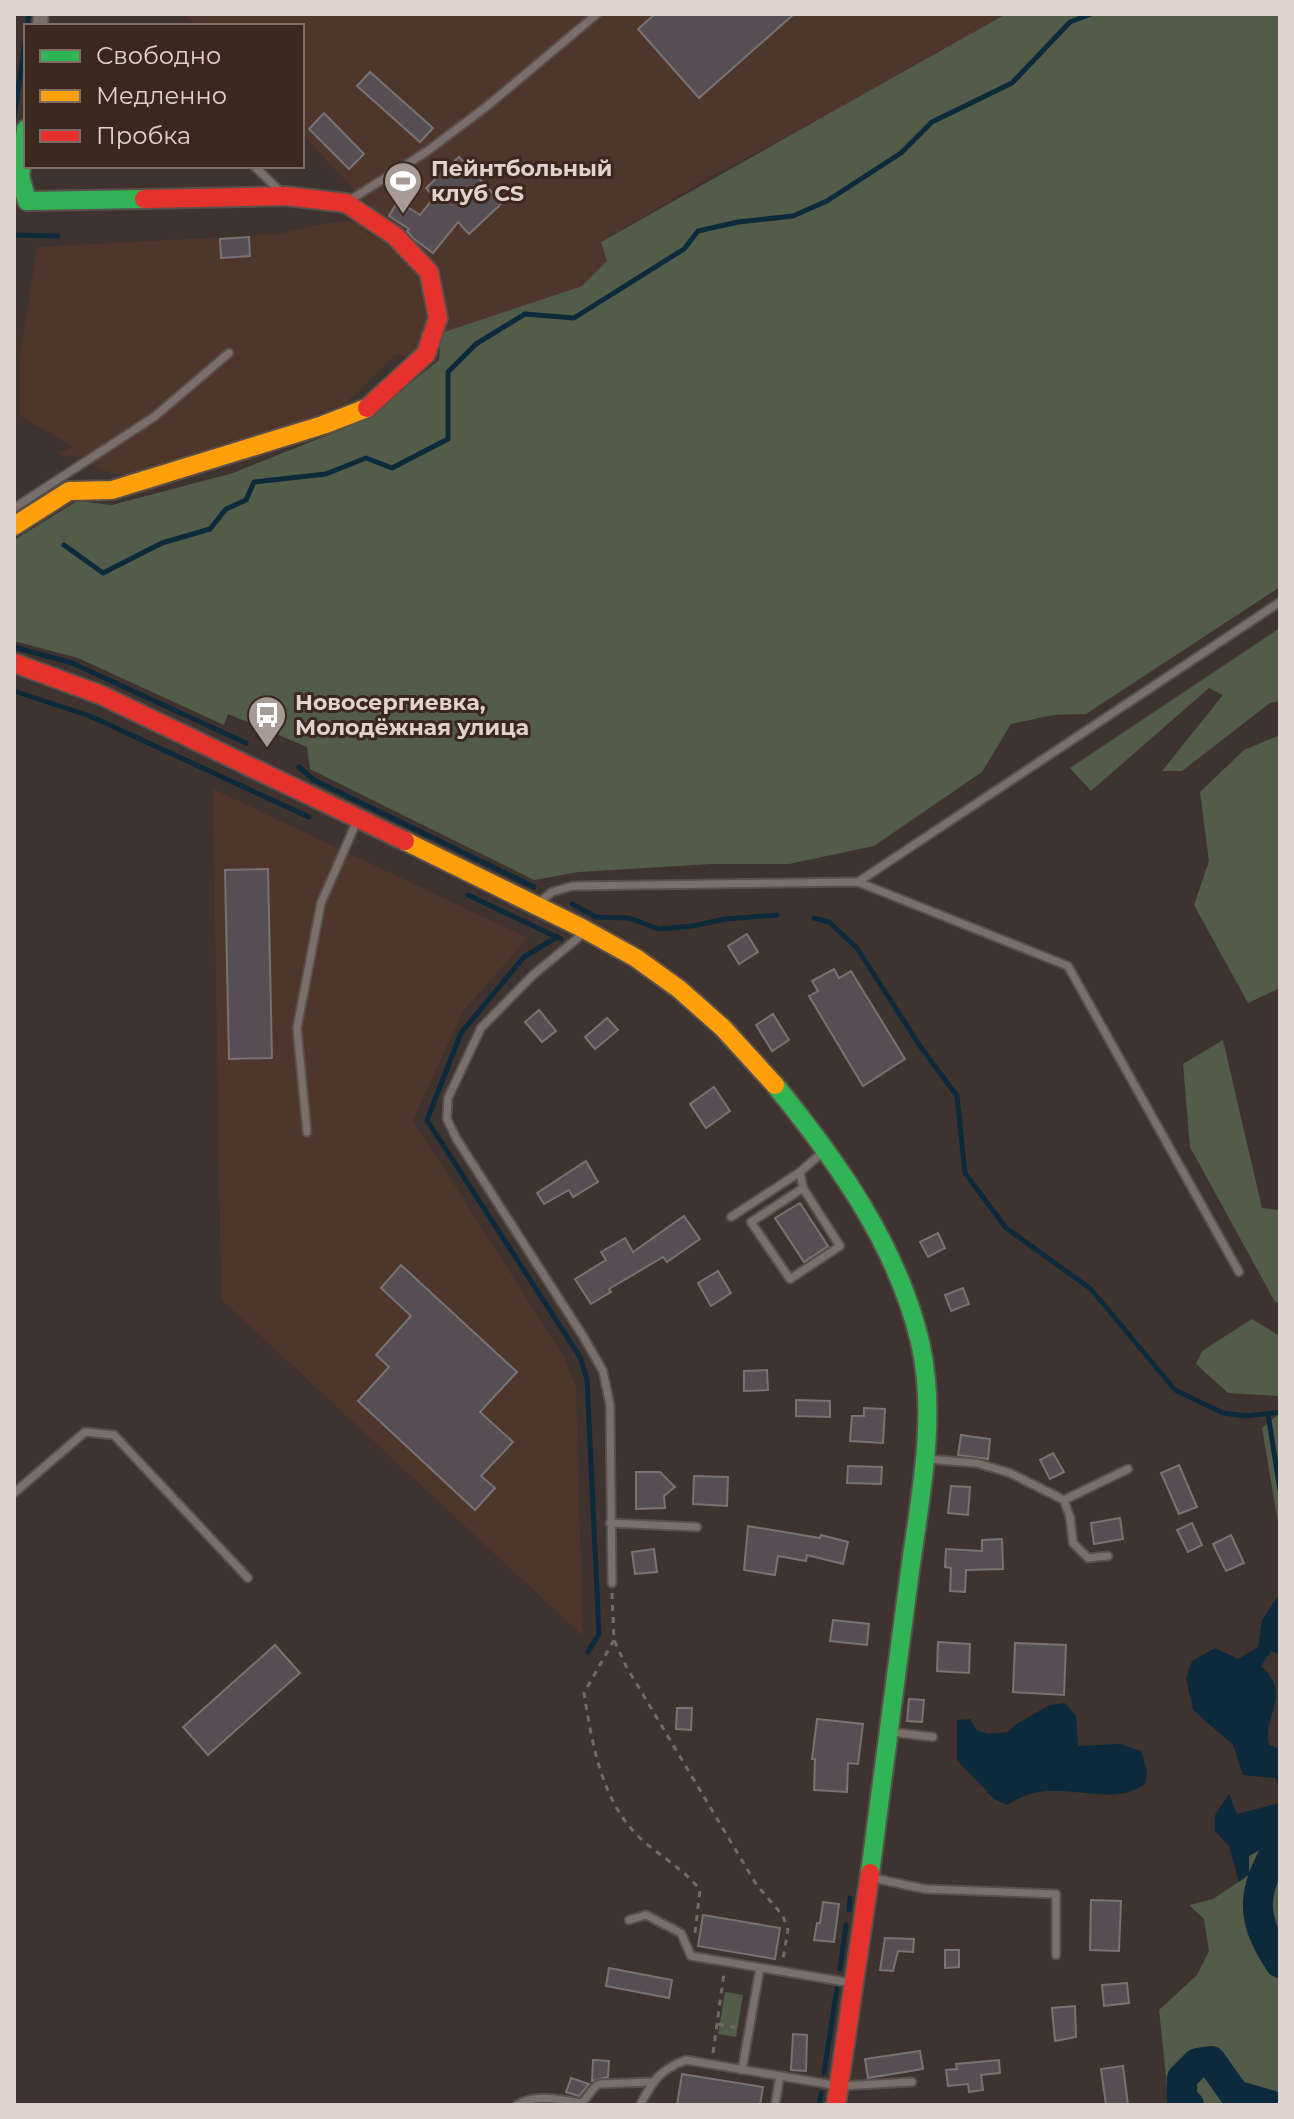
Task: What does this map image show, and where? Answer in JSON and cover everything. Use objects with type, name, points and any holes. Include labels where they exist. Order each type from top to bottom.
[{"type":"street","points":[[14,526],[69,491],[112,490],[365,410],[426,354],[438,318],[429,272],[395,236],[346,203],[286,196],[27,201],[20,176],[24,145]]},
{"type":"street","points":[[14,663],[68,680],[96,693],[403,840],[638,959],[697,1004],[755,1062],[825,1150],[862,1203],[910,1305],[920,1340],[926,1375],[925,1459],[838,2096]]},
{"type":"lane","points":[[346,203],[426,152],[474,116],[597,14]]},
{"type":"lane","points":[[256,168],[286,196]]},
{"type":"lane","points":[[14,508],[154,417],[229,353]]},
{"type":"lane","points":[[858,882],[1280,602]]},
{"type":"lane","points":[[307,1132],[297,1028],[321,903],[358,818]]},
{"type":"lane","points":[[535,905],[552,892],[573,886],[858,882],[1068,966],[1239,1272]]},
{"type":"lane","points":[[586,931],[533,975],[481,1028],[448,1098],[447,1119],[603,1371],[610,1405],[612,1583]]},
{"type":"lane","points":[[731,1217],[800,1172],[825,1150]]},
{"type":"lane","points":[[800,1172],[803,1188],[840,1246],[790,1279],[751,1222],[803,1188]]},
{"type":"lane","points":[[14,1493],[85,1432],[114,1435],[248,1578]]},
{"type":"lane","points":[[925,1459],[976,1463],[1010,1473],[1064,1500],[1073,1543],[1088,1558],[1108,1556]]},
{"type":"lane","points":[[1064,1500],[1128,1469]]},
{"type":"lane","points":[[610,1523],[697,1527]]},
{"type":"lane","points":[[889,1731],[933,1737]]},
{"type":"lane","points":[[870,1878],[925,1889],[1056,1894],[1056,1955]]},
{"type":"lane","points":[[629,1920],[646,1915],[681,1933],[691,1956],[855,1983]]},
{"type":"lane","points":[[742,2070],[760,1968]]},
{"type":"lane","points":[[640,2105],[652,2082],[668,2066],[686,2060],[780,2076],[838,2096],[912,2082]]},
{"type":"lane","points":[[775,2105],[780,2076]]},
{"type":"lane","points":[[517,2105],[524,2101],[549,2098],[581,2103],[599,2084],[652,2082]]},
{"type":"path","points":[[612,1583],[614,1640],[664,1733],[756,1884],[783,1916],[788,1930],[782,1971]]},
{"type":"path","points":[[614,1640],[584,1693],[592,1736],[610,1800],[621,1818],[654,1851],[687,1872],[700,1890],[691,1956]]},
{"type":"path","points":[[711,2065],[726,1962]]},
{"type":"path","points":[[717,2024],[749,2030]]},
{"type":"shaded area","points":[[184,14],[1006,14],[823,118],[708,178],[601,242],[607,261],[582,286],[441,333],[434,266],[365,201],[304,136],[304,24],[194,24]]},
{"type":"shaded area","points":[[365,221],[366,234],[379,233],[425,276],[431,309],[423,341],[411,358],[396,354],[343,406],[133,480],[82,463],[82,457],[62,456],[59,452],[74,447],[20,416],[20,357],[37,247],[279,234],[330,222]]},
{"type":"shaded area","points":[[213,789],[528,938],[463,1011],[413,1120],[564,1357],[576,1388],[583,1636],[221,1299]]},
{"type":"green space","points":[[1006,14],[1280,14],[1280,587],[1086,714],[1053,715],[1011,724],[982,772],[874,846],[789,864],[711,864],[579,872],[534,880],[310,769],[307,747],[228,714],[224,725],[78,658],[14,641],[14,540],[77,501],[112,505],[233,473],[343,429],[399,392],[439,360],[441,333],[582,286],[607,261],[601,242]]},
{"type":"green space","points":[[1280,628],[1280,701],[1270,703],[1182,771],[1162,771],[1223,695],[1209,688],[1091,791],[1070,768]]},
{"type":"green space","points":[[1280,735],[1280,988],[1248,1003],[1194,905],[1209,861],[1200,792],[1244,750]]},
{"type":"green space","points":[[1223,1040],[1262,1208],[1280,1210],[1280,1303],[1275,1302],[1190,1147],[1183,1064]]},
{"type":"green space","points":[[1252,1319],[1280,1336],[1280,1396],[1228,1393],[1196,1364],[1202,1351]]},
{"type":"green space","points":[[1280,1413],[1280,1535],[1262,1428]]},
{"type":"green space","points":[[1280,1838],[1280,2105],[1169,2105],[1159,2010],[1197,1975],[1209,1951],[1204,1919],[1189,1905],[1213,1899],[1249,1875],[1249,1856]]},
{"type":"green space","points":[[725,1992],[743,1995],[736,2037],[718,2034]]},
{"type":"water","points":[[1280,1593],[1280,1654],[1271,1651],[1261,1666],[1275,1686],[1276,1696],[1268,1734],[1269,1745],[1280,1749],[1280,1793],[1276,1778],[1243,1775],[1233,1745],[1193,1710],[1186,1678],[1192,1661],[1215,1648],[1238,1659],[1258,1647],[1262,1620]]},
{"type":"water","points":[[1065,1703],[1076,1716],[1078,1746],[1120,1744],[1141,1751],[1147,1771],[1145,1784],[1135,1790],[1111,1794],[1042,1792],[1026,1795],[1007,1805],[994,1799],[957,1760],[957,1720],[970,1719],[976,1730],[988,1734],[1008,1732],[1050,1705]]},
{"type":"water","points":[[1229,1794],[1237,1814],[1280,1803],[1280,1838],[1249,1856],[1249,1874],[1239,1882],[1229,1846],[1215,1831],[1215,1815]]},
{"type":"building","points":[[655,14],[794,14],[699,98],[638,29]]},
{"type":"building","points":[[370,72],[433,128],[420,142],[357,86]]},
{"type":"building","points":[[324,113],[364,154],[349,169],[309,129]]},
{"type":"building","points":[[459,157],[502,203],[469,234],[458,222],[433,253],[413,238],[407,231],[409,229],[389,216],[398,201],[420,215],[434,197],[426,188]]},
{"type":"building","points":[[249,237],[250,256],[221,258],[220,239]]},
{"type":"building","points":[[268,869],[272,1058],[229,1059],[225,870]]},
{"type":"building","points":[[747,934],[758,952],[739,964],[728,946]]},
{"type":"building","points":[[834,969],[839,978],[851,971],[905,1059],[863,1086],[809,996],[818,991],[812,981]]},
{"type":"building","points":[[539,1010],[556,1031],[542,1042],[525,1022]]},
{"type":"building","points":[[773,1014],[789,1040],[772,1051],[756,1025]]},
{"type":"building","points":[[607,1018],[618,1030],[595,1049],[585,1037]]},
{"type":"building","points":[[714,1087],[730,1111],[706,1128],[690,1104]]},
{"type":"building","points":[[586,1161],[598,1182],[573,1197],[569,1190],[544,1204],[537,1193]]},
{"type":"building","points":[[800,1203],[828,1246],[804,1262],[775,1218]]},
{"type":"building","points":[[684,1216],[700,1239],[667,1262],[663,1257],[609,1289],[611,1292],[591,1304],[575,1279],[606,1260],[601,1252],[625,1238],[633,1252]]},
{"type":"building","points":[[938,1233],[945,1248],[928,1257],[920,1242]]},
{"type":"building","points":[[401,1265],[517,1372],[480,1412],[513,1442],[481,1476],[495,1488],[475,1510],[358,1401],[389,1367],[376,1355],[411,1316],[381,1288]]},
{"type":"building","points":[[718,1271],[731,1293],[711,1306],[698,1283]]},
{"type":"building","points":[[963,1288],[969,1304],[951,1311],[945,1295]]},
{"type":"building","points":[[767,1370],[768,1390],[744,1391],[744,1371]]},
{"type":"building","points":[[796,1400],[830,1401],[830,1417],[796,1416]]},
{"type":"building","points":[[864,1408],[885,1409],[883,1443],[850,1441],[852,1416],[864,1416]]},
{"type":"building","points":[[961,1435],[990,1439],[988,1459],[958,1455]]},
{"type":"building","points":[[1053,1453],[1064,1472],[1050,1479],[1040,1460]]},
{"type":"building","points":[[1179,1465],[1197,1507],[1179,1514],[1161,1473]]},
{"type":"building","points":[[848,1466],[882,1467],[881,1484],[847,1483]]},
{"type":"building","points":[[636,1472],[660,1472],[675,1487],[664,1496],[665,1508],[636,1509]]},
{"type":"building","points":[[694,1476],[728,1477],[727,1506],[693,1504]]},
{"type":"building","points":[[951,1486],[970,1487],[968,1515],[948,1513]]},
{"type":"building","points":[[1120,1518],[1123,1539],[1094,1544],[1091,1523]]},
{"type":"building","points":[[1192,1523],[1202,1545],[1188,1552],[1177,1530]]},
{"type":"building","points":[[748,1526],[820,1538],[821,1535],[848,1542],[843,1564],[807,1555],[806,1561],[778,1556],[775,1575],[744,1570]]},
{"type":"building","points":[[1231,1535],[1244,1563],[1226,1571],[1213,1544]]},
{"type":"building","points":[[1002,1539],[1003,1569],[966,1570],[965,1592],[950,1591],[951,1568],[945,1567],[946,1549],[982,1551],[982,1540]]},
{"type":"building","points":[[654,1549],[657,1572],[635,1574],[632,1552]]},
{"type":"building","points":[[833,1620],[869,1624],[867,1645],[830,1641]]},
{"type":"building","points":[[938,1642],[970,1644],[969,1673],[937,1671]]},
{"type":"building","points":[[1015,1643],[1066,1645],[1064,1695],[1013,1692]]},
{"type":"building","points":[[275,1645],[300,1673],[208,1755],[183,1727]]},
{"type":"building","points":[[909,1699],[924,1700],[922,1722],[907,1721]]},
{"type":"building","points":[[677,1708],[692,1708],[691,1730],[676,1729]]},
{"type":"building","points":[[817,1719],[863,1724],[858,1764],[848,1763],[847,1792],[814,1790],[815,1759],[812,1759]]},
{"type":"building","points":[[1091,1900],[1121,1901],[1119,1951],[1090,1950]]},
{"type":"building","points":[[823,1902],[839,1904],[834,1942],[814,1940]]},
{"type":"building","points":[[703,1915],[780,1928],[775,1959],[698,1946]]},
{"type":"building","points":[[885,1938],[914,1939],[913,1952],[898,1951],[893,1971],[880,1970]]},
{"type":"building","points":[[945,1950],[959,1950],[959,1967],[945,1968]]},
{"type":"building","points":[[609,1968],[672,1980],[669,1998],[606,1986]]},
{"type":"building","points":[[1127,1983],[1129,2003],[1104,2006],[1102,1985]]},
{"type":"building","points":[[1075,2006],[1076,2037],[1055,2041],[1052,2008]]},
{"type":"building","points":[[793,2034],[807,2035],[806,2071],[791,2070]]},
{"type":"building","points":[[920,2051],[923,2069],[868,2078],[865,2059]]},
{"type":"building","points":[[593,2060],[609,2061],[608,2077],[592,2081]]},
{"type":"building","points":[[999,2060],[1000,2073],[981,2075],[983,2090],[969,2092],[968,2084],[948,2086],[946,2070],[957,2069],[956,2064]]},
{"type":"building","points":[[1123,2066],[1128,2105],[1106,2105],[1101,2069]]},
{"type":"building","points":[[682,2074],[763,2087],[760,2105],[677,2105]]},
{"type":"building","points":[[571,2078],[589,2084],[579,2096],[566,2092]]},
{"type":"waterway","points":[[27,24],[29,14]]},
{"type":"waterway","points":[[64,545],[103,573],[162,543],[210,529],[226,509],[246,500],[254,482],[326,474],[366,458],[392,468],[448,439],[448,372],[476,344],[525,314],[574,318],[684,249],[698,231],[738,222],[793,216],[827,201],[901,153],[932,122],[1012,83],[1070,22],[1091,14]]},
{"type":"waterway","points":[[14,118],[24,48]]},
{"type":"waterway","points":[[14,235],[58,236]]},
{"type":"waterway","points":[[14,647],[72,663],[246,743]]},
{"type":"waterway","points":[[14,691],[90,716],[309,817]]},
{"type":"waterway","points":[[299,767],[314,780],[534,887]]},
{"type":"waterway","points":[[468,895],[561,939]]},
{"type":"waterway","points":[[572,904],[596,917],[629,918],[659,929],[777,915]]},
{"type":"waterway","points":[[814,918],[829,922],[857,948],[920,1046],[957,1096],[965,1173],[1006,1228],[1091,1289],[1175,1390],[1223,1413],[1246,1416],[1280,1412]]},
{"type":"waterway","points":[[557,937],[524,957],[461,1033],[427,1120],[580,1357],[587,1379],[599,1634],[588,1652]]},
{"type":"waterway","points":[[1268,1414],[1280,1490]]},
{"type":"waterway","points":[[1280,1843],[1264,1875],[1258,1903],[1263,1931],[1280,1963]]},
{"type":"waterway","points":[[849,1910],[850,1898]]},
{"type":"waterway","points":[[840,1969],[846,1925]]},
{"type":"waterway","points":[[824,2073],[837,1988]]},
{"type":"waterway","points":[[1189,2105],[1182,2100],[1182,2078],[1197,2063],[1211,2061],[1235,2095],[1270,2105]]},
{"type":"waterway","points":[[819,2105],[821,2093]]},
{"type":"traffic: fast","points":[[24,145],[20,176],[27,201],[144,199]]},
{"type":"traffic: fast","points":[[775,1085],[842,1174],[880,1238],[910,1306],[925,1371],[925,1460],[870,1873]]},
{"type":"traffic: slow","points":[[14,526],[69,491],[112,490],[323,425],[367,408]]},
{"type":"traffic: slow","points":[[405,841],[636,958],[679,989],[723,1028],[775,1085]]},
{"type":"traffic: jam","points":[[144,199],[286,196],[346,203],[395,236],[429,272],[438,318],[426,354],[367,408]]},
{"type":"traffic: jam","points":[[14,663],[101,695],[405,841]]},
{"type":"traffic: jam","points":[[836,2105],[870,1873]]},
{"type":"place","name":"Пейнтбольный клуб CS","points":[[403,215]]},
{"type":"place","name":"Новосергиевка, Молодёжная улица","points":[[267,749]]}]
